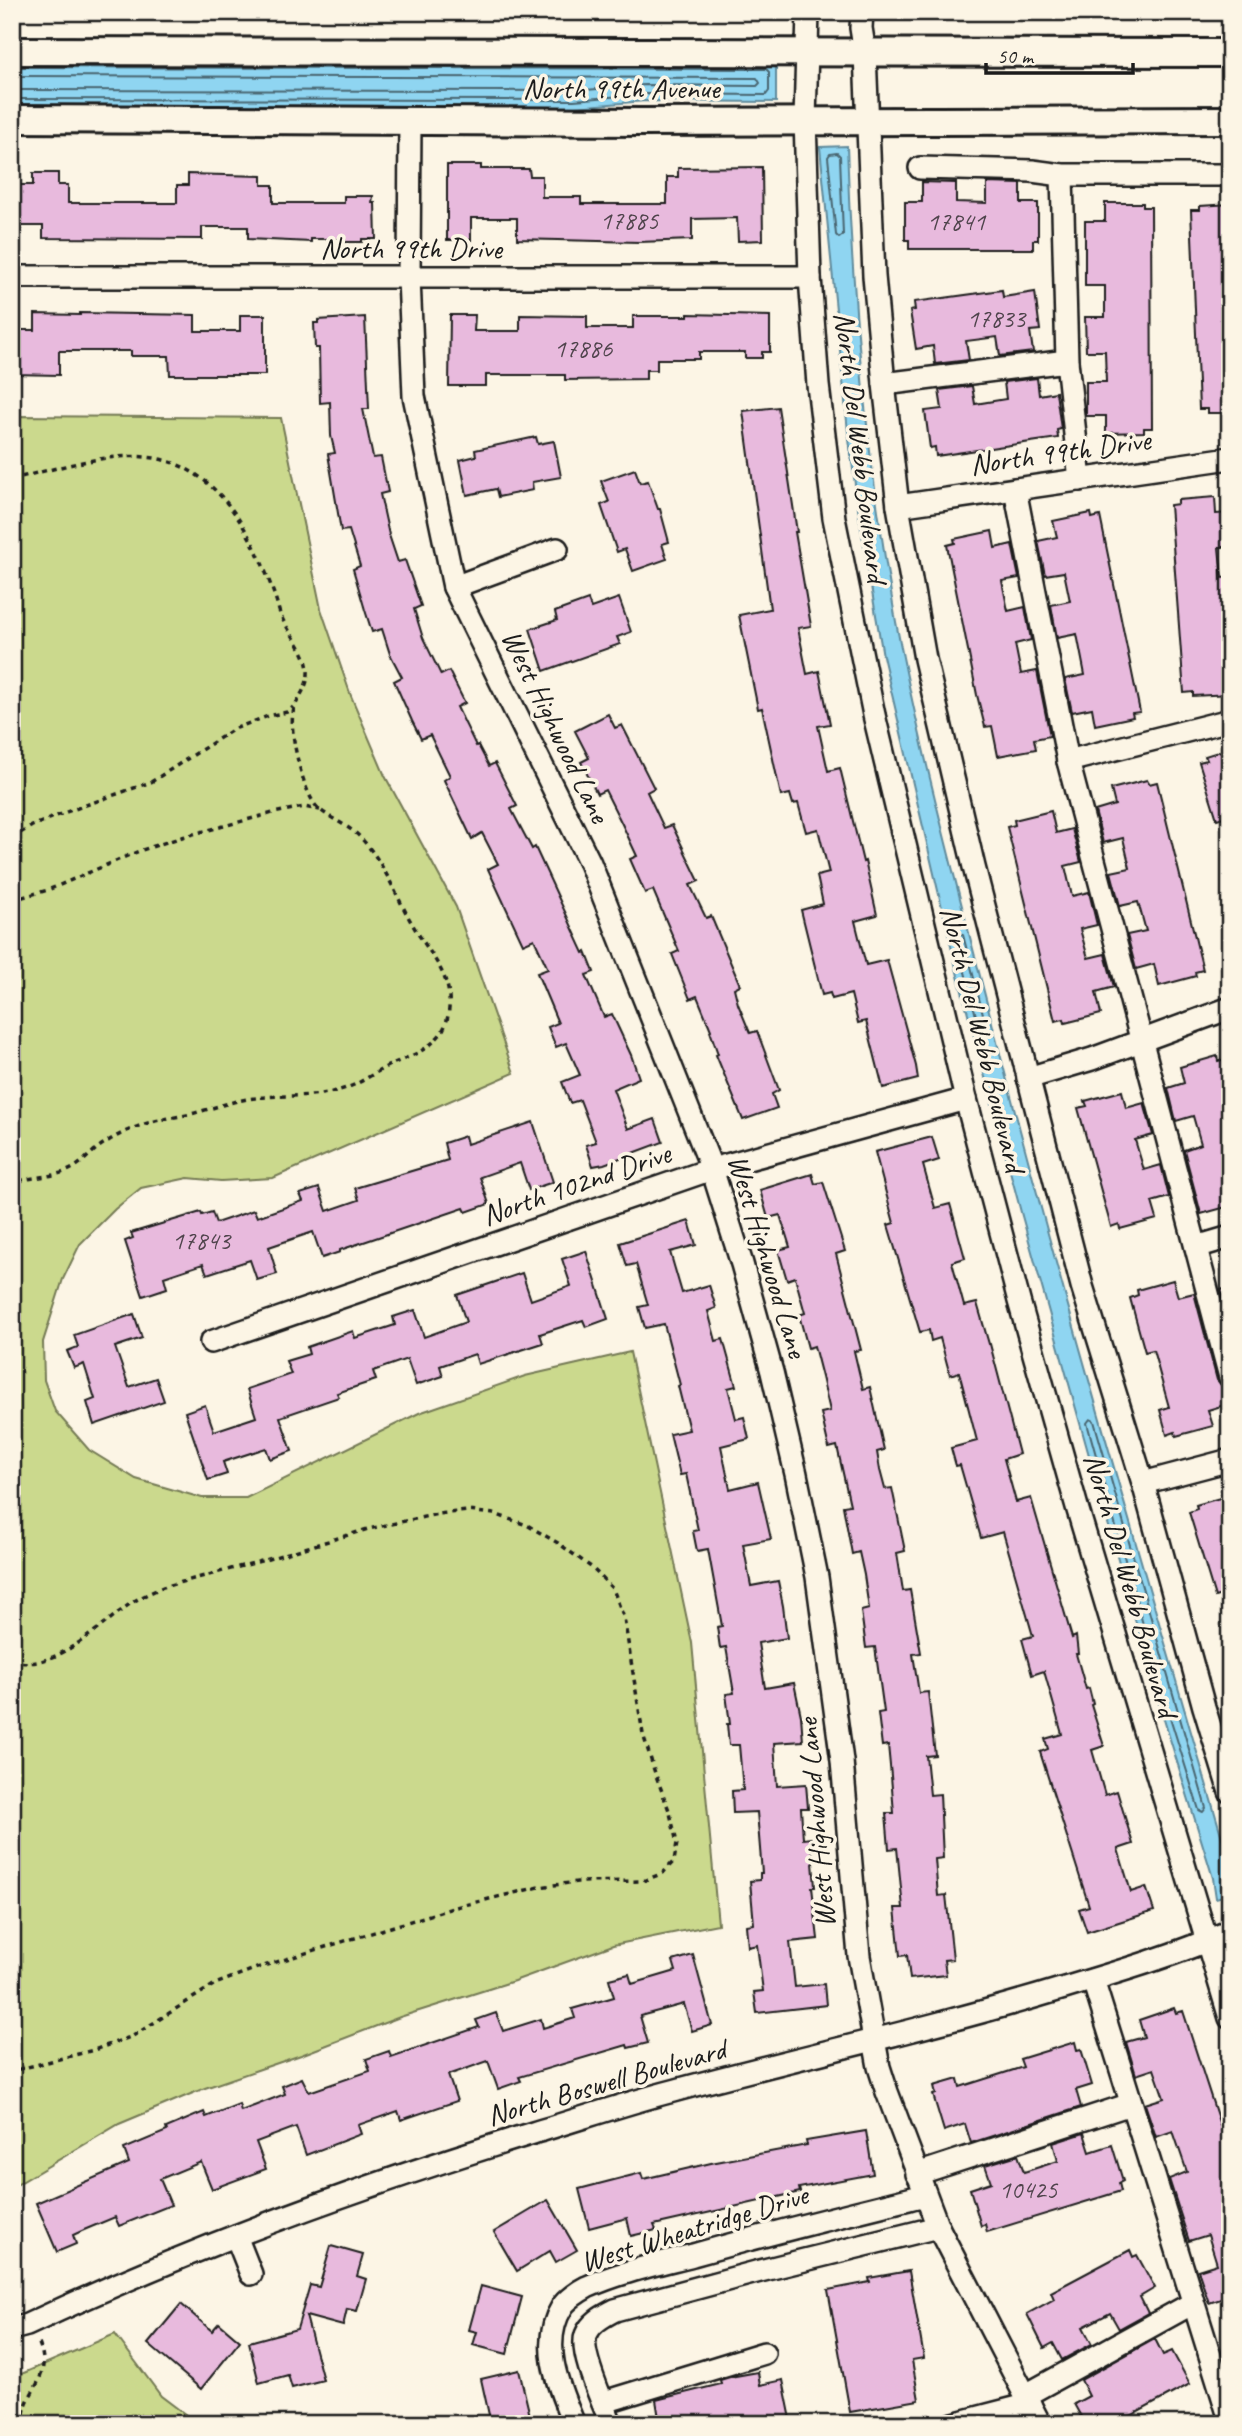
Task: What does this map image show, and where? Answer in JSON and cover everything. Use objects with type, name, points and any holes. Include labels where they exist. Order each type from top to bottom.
[{"type":"main road","name":"North 99th Avenue","points":[[12,51],[1230,53]]},
{"type":"main road","name":"North 99th Avenue","points":[[12,119],[629,122],[1230,120]]},
{"type":"street","name":"North Del Webb Boulevard","points":[[808,12],[805,120],[810,277],[818,385],[834,518],[874,715],[965,1099],[1073,1494],[1205,1942],[1230,2018]]},
{"type":"street","name":"North Del Webb Boulevard","points":[[862,12],[874,276],[898,506],[918,624],[938,716],[1082,1286],[1143,1483],[1230,1792]]},
{"type":"street","name":"West Highwood Lane","points":[[410,120],[409,278],[414,396],[454,587],[590,863],[712,1169],[772,1372],[817,1577],[842,1761],[859,1956],[873,2040],[887,2092],[938,2227],[1040,2424]]},
{"type":"street","points":[[920,168],[1032,171],[1062,175],[1230,175]]},
{"type":"street","points":[[1062,175],[1068,360],[1080,480]]},
{"type":"street","name":"North 99th Drive","points":[[12,276],[810,277]]},
{"type":"street","points":[[884,384],[1068,360]]},
{"type":"street","name":"North 99th Drive","points":[[898,506],[1230,458]]},
{"type":"street","points":[[1014,489],[1068,761],[1230,1377]]},
{"type":"street","points":[[454,587],[557,549]]},
{"type":"street","points":[[1068,761],[1230,720]]},
{"type":"street","points":[[1028,1078],[1141,1042],[1230,1008]]},
{"type":"street","name":"North 102nd Drive","points":[[211,1342],[712,1169],[965,1099]]},
{"type":"street","points":[[1196,1247],[1230,1237]]},
{"type":"street","points":[[1143,1483],[1230,1460]]},
{"type":"street","name":"North Boswell Boulevard","points":[[20,2327],[236,2236],[429,2165],[670,2092],[930,2027],[1093,1980],[1230,1931]]},
{"type":"street","points":[[1093,1980],[1230,2420]]},
{"type":"street","points":[[917,2174],[1131,2104]]},
{"type":"street","name":"West Wheatridge Drive","points":[[554,2326],[562,2305],[585,2288],[752,2238],[925,2195]]},
{"type":"street","name":"West Wheatridge Drive","points":[[586,2334],[598,2320],[615,2310],[938,2227]]},
{"type":"street","points":[[236,2236],[250,2274]]},
{"type":"street","points":[[752,2238],[760,2271]]},
{"type":"street","points":[[953,2424],[1028,2399],[1193,2303]]},
{"type":"street","points":[[573,2424],[558,2384],[553,2361],[551,2350],[554,2326],[586,2334],[584,2350],[611,2424]]},
{"type":"street","points":[[604,2402],[764,2353]]},
{"type":"path","points":[[12,479],[86,462],[154,458],[182,467],[205,481],[224,500],[242,524],[259,555],[282,618],[299,645],[308,670],[304,691],[292,715],[295,749],[303,780],[316,806],[359,836],[380,862],[417,932],[436,960],[447,986],[450,1003],[446,1025],[437,1039],[420,1052],[390,1064],[348,1088],[323,1095],[257,1097],[158,1120],[131,1129],[104,1143],[76,1167],[52,1177],[23,1179],[12,1183]]},
{"type":"path","points":[[12,838],[32,826],[69,811],[151,782],[234,729],[287,712],[295,706]]},
{"type":"path","points":[[12,901],[48,890],[139,851],[182,837],[304,807],[326,812]]},
{"type":"path","points":[[12,1263],[15,1287],[12,1294]]},
{"type":"path","points":[[12,1660],[37,1662],[59,1654],[133,1602],[163,1587],[403,1521],[468,1511],[494,1514],[527,1525],[558,1544],[591,1567],[613,1589],[624,1618],[643,1734],[670,1813],[677,1843],[674,1861],[663,1873],[643,1881],[578,1882],[539,1887],[408,1921],[320,1951],[257,1968],[215,1984],[134,2036],[94,2050],[12,2071]]},
{"type":"path","points":[[20,2327],[39,2343],[44,2371],[23,2414],[24,2424]]},
{"type":"green space","points":[[12,416],[281,418],[321,609],[351,696],[385,776],[456,907],[514,1073],[273,1178],[221,1181],[188,1178],[141,1188],[115,1209],[80,1244],[63,1279],[43,1342],[44,1380],[55,1411],[89,1450],[136,1479],[202,1498],[246,1498],[419,1413],[525,1376],[630,1352],[692,1643],[718,1924],[613,1945],[514,1981],[400,2017],[205,2088],[119,2124],[13,2187]]},
{"type":"green space","points":[[115,2334],[161,2396],[198,2424],[12,2424],[12,2378]]},
{"type":"water","points":[[12,60],[776,62],[776,102],[645,101],[575,107],[12,105]]},
{"type":"water","points":[[847,146],[862,385],[886,563],[906,671],[952,866],[1046,1226],[1230,1865],[1230,1894],[1216,1898],[1213,1878],[1153,1684],[1022,1216],[958,976],[883,656],[848,432],[820,147]]},
{"type":"building","points":[[447,165],[481,165],[481,169],[529,169],[530,176],[542,176],[542,197],[581,197],[581,204],[667,204],[667,177],[678,177],[678,168],[762,167],[763,240],[738,241],[737,218],[692,219],[692,240],[639,242],[517,239],[517,218],[471,218],[471,240],[447,240]]},
{"type":"building","points":[[33,173],[58,173],[58,185],[68,185],[68,203],[177,203],[177,185],[188,185],[188,174],[262,176],[262,185],[273,185],[273,203],[344,203],[344,196],[373,196],[376,239],[345,242],[345,239],[311,239],[311,242],[248,239],[248,227],[202,227],[202,239],[43,238],[43,226],[12,226],[12,185],[33,185]]},
{"type":"building","points":[[922,182],[956,183],[956,202],[987,203],[987,183],[1021,184],[1021,203],[1038,203],[1038,240],[1033,240],[1033,249],[909,249],[909,240],[905,240],[905,202],[922,202]]},
{"type":"building","points":[[1105,203],[1143,203],[1143,207],[1151,207],[1152,428],[1144,428],[1144,432],[1106,433],[1106,416],[1086,416],[1086,382],[1106,382],[1105,351],[1086,351],[1085,317],[1105,317],[1105,286],[1085,286],[1085,221],[1105,221]]},
{"type":"building","points":[[1230,204],[1230,413],[1208,413],[1208,409],[1199,409],[1191,210],[1200,210],[1200,206]]},
{"type":"building","points":[[1002,290],[1003,297],[1035,292],[1040,330],[1030,331],[1033,352],[1000,356],[997,337],[966,341],[969,360],[935,364],[933,346],[916,349],[910,311],[915,310],[914,302]]},
{"type":"building","points":[[35,314],[195,315],[195,331],[240,331],[240,315],[265,315],[265,375],[170,375],[169,356],[131,356],[131,351],[59,351],[59,375],[12,374],[12,330],[35,330]]},
{"type":"building","points":[[450,315],[475,315],[474,331],[520,331],[520,315],[587,316],[587,328],[633,328],[633,316],[770,316],[770,352],[762,352],[762,358],[745,358],[745,352],[699,352],[699,359],[657,359],[657,370],[646,370],[646,379],[565,380],[565,375],[486,375],[486,386],[449,386]]},
{"type":"building","points":[[365,317],[369,409],[363,409],[373,458],[381,457],[388,492],[380,494],[389,535],[398,562],[405,560],[421,606],[414,609],[423,638],[441,675],[449,671],[465,703],[457,707],[476,746],[478,745],[489,766],[495,763],[517,806],[511,809],[532,849],[535,847],[584,953],[586,952],[594,972],[586,975],[604,1017],[612,1014],[631,1055],[639,1078],[613,1089],[628,1129],[655,1119],[663,1142],[604,1164],[593,1166],[586,1145],[596,1142],[580,1100],[570,1103],[562,1082],[580,1075],[566,1043],[556,1047],[548,1027],[558,1023],[537,973],[548,969],[534,939],[523,944],[488,869],[498,864],[482,833],[472,839],[444,780],[450,776],[430,735],[421,739],[412,721],[394,681],[402,677],[390,654],[382,629],[372,632],[353,569],[360,566],[349,530],[341,531],[328,454],[335,453],[331,436],[330,402],[320,403],[319,348],[315,348],[314,323],[318,323],[318,320]]},
{"type":"building","points":[[1037,378],[1039,395],[1056,392],[1061,429],[1057,430],[1058,438],[936,456],[935,447],[930,448],[925,411],[942,409],[939,390],[972,386],[975,404],[1006,399],[1004,382]]},
{"type":"building","points":[[778,407],[811,626],[798,628],[807,674],[819,671],[830,724],[818,726],[828,771],[840,768],[877,915],[855,921],[866,965],[887,960],[916,1066],[918,1079],[883,1088],[866,1021],[858,1023],[851,994],[832,999],[830,993],[822,995],[801,910],[823,904],[817,876],[829,873],[818,829],[806,832],[798,803],[793,804],[790,794],[781,796],[762,708],[758,709],[739,615],[770,609],[743,411]]},
{"type":"building","points":[[536,437],[538,444],[554,441],[561,477],[532,482],[533,490],[498,497],[496,489],[467,495],[460,460],[476,456],[475,450]]},
{"type":"building","points":[[635,469],[640,483],[648,481],[660,509],[669,542],[662,544],[667,559],[633,571],[625,549],[617,552],[601,505],[609,502],[601,481]]},
{"type":"building","points":[[1215,497],[1216,514],[1230,513],[1230,547],[1219,547],[1222,578],[1230,577],[1230,612],[1224,612],[1227,643],[1230,643],[1230,694],[1193,696],[1193,692],[1184,693],[1170,505],[1178,504],[1178,500]]},
{"type":"building","points":[[1091,513],[1092,518],[1100,516],[1140,712],[1132,713],[1133,717],[1095,725],[1092,708],[1072,712],[1065,679],[1085,675],[1077,634],[1057,638],[1051,605],[1070,601],[1064,572],[1045,575],[1038,541],[1057,537],[1053,521]]},
{"type":"building","points":[[992,531],[995,548],[1012,544],[1019,578],[1002,581],[1008,611],[1025,607],[1031,640],[1015,644],[1021,674],[1037,671],[1050,736],[1034,739],[1036,749],[998,756],[992,726],[985,727],[977,695],[947,545],[955,543],[954,539]]},
{"type":"building","points":[[619,598],[631,632],[617,637],[620,644],[544,671],[530,629],[557,620],[555,612],[588,600],[591,608]]},
{"type":"building","points":[[608,714],[615,728],[622,725],[654,788],[647,792],[664,828],[672,825],[699,881],[690,885],[706,918],[711,916],[740,985],[734,988],[738,1004],[750,1033],[757,1031],[779,1090],[772,1094],[777,1108],[743,1120],[716,1055],[718,1054],[711,1030],[697,996],[690,999],[672,954],[679,951],[653,890],[645,893],[630,859],[637,856],[622,824],[605,790],[597,794],[581,762],[589,758],[575,731]]},
{"type":"building","points":[[1230,748],[1230,815],[1217,819],[1199,762],[1207,760],[1205,756]]},
{"type":"building","points":[[1147,780],[1149,784],[1157,782],[1203,970],[1195,972],[1196,976],[1159,986],[1154,964],[1136,969],[1127,935],[1146,931],[1138,902],[1120,906],[1111,872],[1130,868],[1123,838],[1103,843],[1095,811],[1115,805],[1111,789]]},
{"type":"building","points":[[1051,811],[1056,833],[1072,829],[1081,862],[1065,866],[1072,896],[1089,892],[1097,925],[1080,929],[1088,958],[1105,954],[1114,987],[1096,992],[1101,1014],[1065,1023],[1064,1019],[1055,1021],[1007,827],[1015,825],[1014,820]]},
{"type":"building","points":[[1217,1056],[1218,1061],[1226,1059],[1230,1073],[1230,1206],[1201,1214],[1184,1150],[1201,1144],[1193,1116],[1176,1121],[1168,1088],[1184,1083],[1180,1067]]},
{"type":"building","points":[[1122,1091],[1126,1108],[1144,1103],[1153,1135],[1135,1140],[1144,1170],[1161,1165],[1169,1197],[1152,1202],[1157,1219],[1120,1229],[1119,1224],[1111,1227],[1078,1108],[1087,1106],[1085,1101]]},
{"type":"building","points":[[533,1122],[553,1182],[529,1190],[520,1163],[480,1177],[489,1204],[466,1212],[464,1208],[322,1258],[313,1232],[269,1247],[277,1274],[257,1280],[250,1260],[207,1274],[203,1264],[164,1277],[167,1288],[143,1296],[125,1241],[133,1238],[131,1233],[201,1212],[202,1215],[212,1212],[216,1223],[254,1210],[257,1217],[303,1201],[300,1194],[319,1188],[327,1211],[359,1200],[355,1188],[448,1160],[444,1143],[465,1136],[467,1144]]},
{"type":"building","points":[[932,1137],[939,1160],[923,1165],[935,1208],[950,1204],[965,1258],[952,1262],[964,1306],[977,1303],[990,1344],[1019,1454],[1004,1459],[1016,1502],[1031,1498],[1072,1638],[1076,1636],[1076,1654],[1086,1689],[1089,1688],[1093,1704],[1091,1705],[1104,1746],[1092,1750],[1105,1795],[1117,1791],[1133,1844],[1118,1849],[1131,1892],[1146,1887],[1154,1911],[1087,1932],[1079,1909],[1089,1906],[1040,1752],[1048,1749],[1045,1739],[1062,1734],[1044,1671],[1032,1675],[1022,1639],[1033,1636],[1003,1532],[981,1538],[960,1465],[956,1466],[951,1448],[977,1441],[959,1372],[950,1375],[940,1338],[931,1341],[929,1330],[920,1332],[888,1225],[894,1223],[875,1152]]},
{"type":"building","points":[[812,1174],[815,1184],[823,1182],[845,1251],[836,1254],[861,1350],[854,1351],[863,1389],[870,1387],[884,1450],[877,1452],[880,1470],[885,1489],[892,1488],[905,1551],[897,1553],[903,1591],[910,1590],[921,1653],[913,1654],[919,1693],[928,1692],[935,1755],[926,1756],[930,1795],[940,1794],[943,1858],[935,1859],[938,1896],[946,1895],[953,1959],[944,1960],[946,1975],[910,1979],[907,1955],[900,1956],[895,1908],[903,1908],[897,1848],[889,1849],[886,1813],[894,1813],[891,1776],[888,1745],[882,1746],[878,1713],[884,1712],[875,1647],[866,1648],[861,1611],[869,1609],[864,1575],[859,1552],[852,1554],[843,1506],[850,1505],[837,1446],[829,1448],[821,1413],[830,1411],[814,1346],[808,1348],[799,1315],[805,1313],[795,1277],[787,1280],[778,1250],[790,1247],[780,1215],[768,1218],[760,1190]]},
{"type":"building","points":[[689,1221],[696,1245],[670,1252],[682,1293],[709,1285],[716,1308],[708,1311],[716,1341],[723,1339],[736,1386],[728,1388],[736,1419],[744,1417],[749,1439],[721,1446],[730,1489],[758,1482],[771,1539],[743,1544],[751,1586],[778,1581],[783,1606],[787,1638],[758,1643],[765,1688],[794,1683],[801,1716],[803,1741],[774,1743],[777,1786],[806,1784],[808,1808],[801,1808],[803,1839],[811,1838],[815,1887],[812,1887],[818,1939],[790,1942],[795,1987],[824,1984],[826,2005],[757,2013],[754,1992],[763,1991],[757,1945],[748,1947],[746,1925],[754,1924],[750,1881],[760,1880],[762,1873],[757,1812],[733,1813],[732,1791],[743,1790],[739,1745],[729,1745],[727,1724],[730,1724],[726,1694],[734,1693],[726,1647],[720,1648],[717,1627],[722,1626],[708,1549],[697,1551],[693,1531],[698,1530],[686,1474],[680,1475],[670,1434],[689,1430],[678,1386],[680,1385],[664,1324],[645,1328],[639,1307],[648,1305],[636,1264],[627,1266],[620,1243]]},
{"type":"building","points":[[586,1251],[608,1319],[586,1327],[583,1320],[540,1334],[543,1343],[478,1364],[475,1354],[440,1366],[443,1376],[416,1385],[407,1359],[373,1371],[376,1380],[337,1393],[339,1397],[280,1417],[292,1451],[270,1459],[266,1448],[223,1462],[227,1474],[208,1480],[185,1412],[205,1405],[214,1431],[256,1417],[247,1389],[291,1374],[286,1361],[309,1354],[307,1347],[353,1331],[355,1338],[395,1325],[393,1317],[415,1310],[424,1337],[466,1322],[457,1295],[522,1273],[531,1300],[571,1286],[562,1259]]},
{"type":"building","points":[[1173,1280],[1178,1297],[1194,1293],[1217,1380],[1224,1388],[1228,1404],[1208,1410],[1213,1426],[1176,1436],[1175,1432],[1167,1435],[1160,1410],[1169,1407],[1153,1350],[1145,1352],[1130,1298],[1138,1295],[1137,1290]]},
{"type":"building","points":[[1230,1287],[1230,1324],[1221,1290]]},
{"type":"building","points":[[134,1314],[142,1338],[115,1347],[129,1387],[156,1378],[164,1401],[94,1425],[87,1402],[95,1399],[84,1364],[74,1368],[67,1351],[78,1347],[74,1335]]},
{"type":"building","points":[[1230,1495],[1230,1592],[1215,1597],[1189,1512],[1197,1509],[1196,1505]]},
{"type":"building","points":[[693,1955],[712,2025],[692,2031],[684,2004],[640,2016],[648,2043],[628,2048],[627,2045],[519,2077],[521,2081],[498,2089],[488,2061],[448,2075],[457,2101],[401,2120],[398,2111],[358,2125],[361,2134],[306,2155],[296,2127],[256,2142],[266,2169],[212,2189],[201,2162],[160,2179],[171,2205],[119,2226],[115,2217],[73,2235],[76,2244],[57,2252],[36,2203],[129,2163],[124,2149],[204,2112],[206,2117],[239,2104],[241,2111],[285,2094],[282,2086],[302,2078],[309,2092],[370,2071],[366,2059],[389,2051],[391,2057],[479,2027],[476,2020],[496,2013],[503,2031],[541,2019],[543,2028],[575,2018],[572,2009],[614,1997],[609,1979],[629,1974],[632,1984],[676,1971],[673,1961]]},
{"type":"building","points":[[1174,2008],[1176,2013],[1183,2011],[1230,2156],[1230,2296],[1209,2303],[1198,2270],[1217,2264],[1208,2235],[1189,2241],[1169,2179],[1187,2172],[1173,2131],[1156,2137],[1145,2104],[1164,2098],[1154,2069],[1136,2075],[1126,2042],[1144,2037],[1139,2020]]},
{"type":"building","points":[[1075,2042],[1077,2050],[1081,2049],[1092,2085],[1076,2090],[1081,2107],[971,2143],[965,2124],[944,2131],[933,2095],[936,2094],[934,2086],[958,2079],[960,2087],[1023,2067],[1020,2059]]},
{"type":"building","points":[[866,2131],[873,2174],[799,2188],[800,2192],[654,2225],[656,2230],[631,2236],[627,2218],[589,2228],[579,2189],[641,2173],[643,2179],[807,2145],[806,2141]]},
{"type":"building","points":[[1084,2133],[1090,2152],[1112,2145],[1123,2181],[1119,2183],[1121,2191],[987,2232],[985,2224],[981,2226],[970,2189],[991,2182],[985,2165],[1018,2155],[1024,2172],[1058,2161],[1053,2143]]},
{"type":"building","points":[[548,2200],[577,2250],[556,2262],[550,2251],[517,2271],[494,2232]]},
{"type":"building","points":[[331,2246],[363,2255],[357,2276],[366,2279],[357,2311],[347,2309],[343,2326],[306,2316],[323,2380],[292,2388],[288,2375],[259,2383],[249,2342],[297,2329],[310,2285],[319,2287]]},
{"type":"building","points":[[1130,2250],[1133,2257],[1137,2255],[1155,2288],[1140,2297],[1148,2313],[1119,2329],[1110,2313],[1083,2327],[1092,2344],[1062,2360],[1053,2343],[1044,2348],[1027,2314],[1054,2299],[1051,2292]]},
{"type":"building","points":[[909,2271],[924,2358],[912,2360],[919,2400],[850,2412],[828,2290],[870,2282],[869,2278]]},
{"type":"building","points":[[481,2286],[522,2297],[507,2354],[473,2345],[477,2332],[469,2330]]},
{"type":"building","points":[[181,2304],[212,2331],[219,2323],[240,2341],[201,2389],[148,2344]]},
{"type":"building","points":[[1155,2339],[1163,2355],[1172,2351],[1190,2384],[1116,2424],[1085,2424],[1074,2404],[1089,2396],[1081,2380]]},
{"type":"building","points":[[519,2370],[532,2424],[491,2424],[481,2379]]},
{"type":"building","points":[[758,2372],[760,2385],[783,2380],[792,2424],[660,2424],[656,2400],[721,2384],[720,2380],[730,2377]]}]
